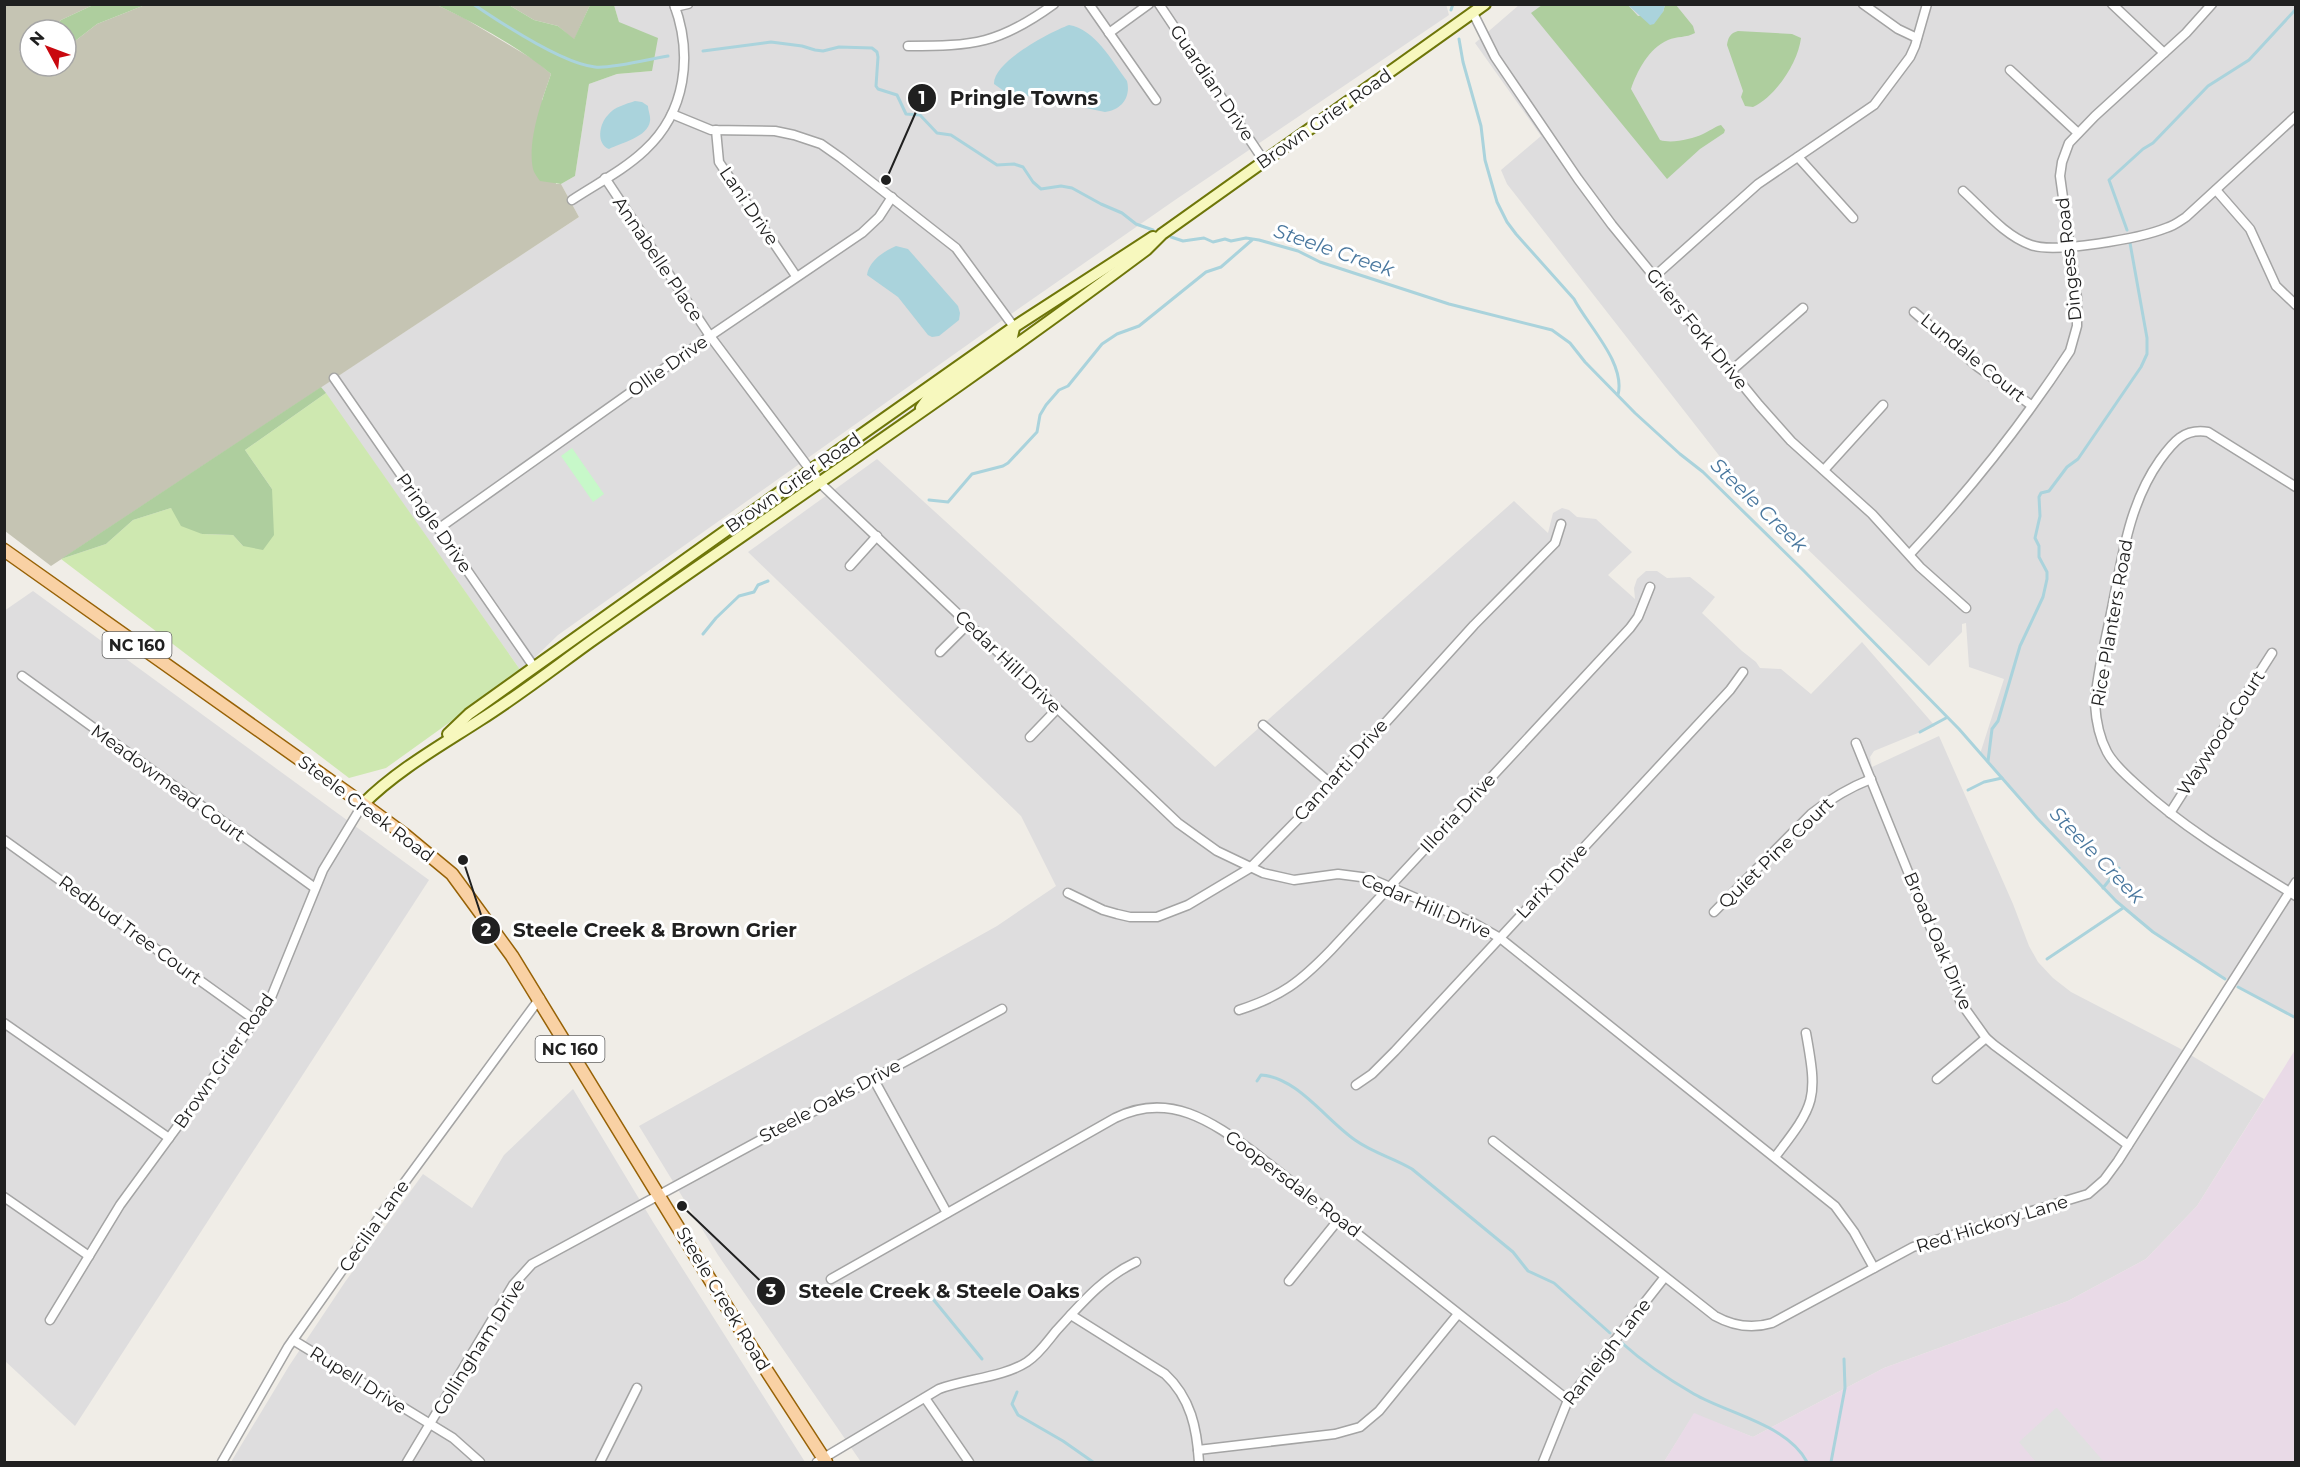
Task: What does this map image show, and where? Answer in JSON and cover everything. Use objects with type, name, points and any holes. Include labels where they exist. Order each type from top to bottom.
[{"type":"main road","name":"Brown Grier Road","points":[[363,804],[375,792],[434,748],[482,719],[1092,291],[1146,250],[1162,234],[1485,4]]},
{"type":"main road","name":"Brown Grier Road","points":[[434,748],[469,714],[811,470],[1014,327],[1155,236],[1162,234]]},
{"type":"main road","points":[[913,417],[929,397],[1005,344],[1012,336],[1014,327]]},
{"type":"main road","name":"Steele Creek Road","points":[[4,550],[363,804],[452,874],[489,923],[540,998],[822,1461]]},
{"type":"street","points":[[572,200],[644,151],[662,131],[682,91],[684,75],[682,30],[674,6],[688,4]]},
{"type":"street","points":[[908,46],[975,44],[992,40],[1030,22],[1053,4]]},
{"type":"street","points":[[1089,4],[1156,100]]},
{"type":"street","points":[[1109,33],[1149,4]]},
{"type":"street","name":"Guardian Drive","points":[[1159,4],[1264,161]]},
{"type":"street","points":[[1863,4],[1898,29],[1917,38]]},
{"type":"street","points":[[1655,276],[1758,184],[1874,105],[1910,57],[1927,4]]},
{"type":"street","points":[[2112,4],[2164,53]]},
{"type":"street","name":"Dingess Road","points":[[1910,554],[1973,484],[2070,351],[2077,326],[2077,297],[2060,176],[2069,143],[2212,4]]},
{"type":"street","name":"Griers Fork Drive","points":[[1473,13],[1495,57],[1578,179],[1612,225],[1775,424],[1872,514],[1920,567],[1966,608]]},
{"type":"street","points":[[2010,70],[2078,133]]},
{"type":"street","points":[[672,114],[702,128],[775,131],[809,139],[841,158],[956,248],[1014,327]]},
{"type":"street","points":[[1963,191],[2001,226],[2023,242],[2043,249],[2070,248],[2166,228],[2186,217],[2295,116]]},
{"type":"street","name":"Lani Drive","points":[[716,130],[719,162],[796,276]]},
{"type":"street","points":[[1798,157],[1853,218]]},
{"type":"street","name":"Annabelle Place","points":[[605,178],[710,336],[820,483]]},
{"type":"street","points":[[2216,190],[2250,229],[2276,286],[2295,305]]},
{"type":"street","name":"Ollie Drive","points":[[438,529],[710,336],[870,226],[879,218],[892,197]]},
{"type":"street","points":[[1731,370],[1803,308]]},
{"type":"street","name":"Lundale Court","points":[[1914,312],[1978,367],[2031,405]]},
{"type":"street","name":"Pringle Drive","points":[[334,378],[534,667]]},
{"type":"street","points":[[1824,470],[1883,405]]},
{"type":"street","name":"Rice Planters Road","points":[[2292,894],[2170,813],[2114,763],[2102,742],[2095,714],[2096,691],[2124,545],[2137,501],[2145,484],[2179,437],[2194,431],[2208,432],[2295,487]]},
{"type":"street","name":"Cedar Hill Drive","points":[[820,483],[1191,834],[1250,868],[1279,878],[1294,880],[1355,874],[1390,886],[1472,922],[1500,938],[1835,1206],[1854,1232],[1874,1268]]},
{"type":"street","name":"Cannarti Drive","points":[[1068,893],[1103,910],[1117,914],[1130,917],[1157,917],[1188,905],[1250,868],[1473,625],[1555,543],[1561,524]]},
{"type":"street","points":[[850,566],[877,536]]},
{"type":"street","name":"Illoria Drive","points":[[1239,1010],[1275,997],[1308,974],[1630,628],[1638,617],[1650,587]]},
{"type":"street","points":[[940,652],[968,624]]},
{"type":"street","name":"Waywood Court","points":[[2170,813],[2272,653]]},
{"type":"street","name":"Larix Drive","points":[[1356,1085],[1372,1074],[1395,1051],[1730,690],[1743,672]]},
{"type":"street","name":"Meadowmead Court","points":[[22,676],[315,888]]},
{"type":"street","points":[[1030,737],[1057,709]]},
{"type":"street","points":[[1263,725],[1330,783]]},
{"type":"street","name":"Broad Oak Drive","points":[[1856,743],[1961,1003],[1986,1038],[2128,1145]]},
{"type":"street","name":"Quiet Pine Court","points":[[1714,912],[1811,814],[1848,788],[1871,779]]},
{"type":"street","name":"Brown Grier Road","points":[[50,1320],[120,1205],[270,1000],[315,888],[330,857],[363,804]]},
{"type":"street","name":"Redbud Tree Court","points":[[4,840],[255,1020]]},
{"type":"street","name":"Red Hickory Lane","points":[[1493,1141],[1714,1316],[1726,1322],[1747,1327],[1772,1323],[1922,1244],[2088,1194],[2104,1180],[2128,1145],[2292,894],[2295,882]]},
{"type":"street","name":"Cecilia Lane","points":[[222,1462],[272,1372],[388,1205],[540,998]]},
{"type":"street","name":"Steele Oaks Drive","points":[[658,1194],[1002,1009]]},
{"type":"street","points":[[4,1023],[169,1138]]},
{"type":"street","points":[[1775,1157],[1800,1124],[1811,1099],[1812,1070],[1806,1033]]},
{"type":"street","points":[[1937,1079],[1986,1038]]},
{"type":"street","points":[[873,1078],[947,1213]]},
{"type":"street","name":"Coopersdale Road","points":[[831,1279],[1115,1118],[1138,1108],[1162,1106],[1196,1117],[1228,1134],[1568,1400]]},
{"type":"street","name":"Collingham Drive","points":[[407,1462],[513,1285],[532,1264],[658,1194]]},
{"type":"street","points":[[4,1197],[88,1256]]},
{"type":"street","points":[[1289,1281],[1339,1219]]},
{"type":"street","points":[[822,1461],[939,1389],[1018,1367],[1039,1352],[1099,1285],[1112,1274],[1136,1262]]},
{"type":"street","name":"Ranleigh Lane","points":[[1543,1462],[1568,1400],[1664,1278]]},
{"type":"street","points":[[1198,1450],[1335,1434],[1360,1427],[1379,1411],[1458,1314]]},
{"type":"street","points":[[1071,1315],[1166,1374],[1174,1382],[1190,1409],[1199,1462]]},
{"type":"street","name":"Rupell Drive","points":[[294,1340],[453,1438],[480,1462]]},
{"type":"street","points":[[600,1462],[637,1388]]},
{"type":"street","points":[[925,1398],[969,1462]]},
{"type":"shaded area","points":[[1446,4],[1449,15],[1001,321],[558,635],[521,671],[321,387],[579,217],[561,184],[575,176],[589,84],[617,74],[652,71],[619,22],[614,5]]},
{"type":"shaded area","points":[[4,5],[93,5],[65,18],[18,18],[18,78],[78,78],[78,39],[97,24],[145,5],[437,5],[464,18],[536,61],[551,74],[542,100],[556,184],[561,184],[579,217],[51,566],[5,531]]},
{"type":"shaded area","points":[[509,5],[590,5],[574,40],[558,26],[534,20]]},
{"type":"shaded area","points":[[1519,5],[2295,5],[2295,1018],[2259,999],[2153,932],[2136,920],[2103,888],[1980,754],[2004,679],[1969,667],[1966,623],[1962,624],[1962,632],[1929,666],[1746,490],[1507,184],[1501,170],[1541,136],[1475,43]]},
{"type":"shaded area","points":[[877,459],[1215,767],[1514,501],[1548,533],[1553,513],[1562,508],[1569,510],[1577,517],[1596,519],[1632,552],[1608,575],[1635,599],[1634,588],[1637,579],[1646,571],[1657,571],[1667,578],[1690,577],[1715,597],[1702,613],[1760,668],[1781,669],[1811,694],[1862,642],[1935,726],[1874,751],[1870,757],[1872,767],[1939,736],[2013,904],[2029,946],[2038,962],[2071,992],[2179,1048],[2264,1099],[2197,1206],[2146,1259],[2068,1301],[1884,1368],[1753,1437],[1694,1414],[1664,1462],[861,1462],[718,1255],[639,1126],[997,926],[1056,886],[1021,816],[748,552]]},
{"type":"shaded area","points":[[33,591],[429,880],[75,1426],[5,1361],[4,611]]},
{"type":"shaded area","points":[[2295,1050],[2295,1462],[1664,1462],[1694,1413],[1753,1437],[1884,1368],[2068,1301],[2146,1259],[2197,1206]]},
{"type":"shaded area","points":[[573,1089],[653,1222],[805,1462],[231,1462],[289,1366],[345,1282],[423,1174],[472,1208],[504,1155]]},
{"type":"shaded area","points":[[2056,1408],[2104,1462],[2036,1462],[2019,1442]]},
{"type":"green space","points":[[93,4],[145,5],[97,24],[78,39],[78,18],[65,18]]},
{"type":"green space","points":[[437,5],[509,5],[534,20],[558,26],[574,39],[590,5],[614,5],[619,22],[658,38],[652,71],[617,74],[589,84],[575,176],[561,184],[540,181],[533,169],[532,146],[536,121],[551,74],[511,45]]},
{"type":"green space","points":[[1542,5],[1628,5],[1638,16],[1663,12],[1665,5],[1676,5],[1693,26],[1695,33],[1668,40],[1655,48],[1640,68],[1631,89],[1660,140],[1688,139],[1721,125],[1725,130],[1724,133],[1700,149],[1667,179],[1531,13]]},
{"type":"green space","points":[[1738,31],[1792,34],[1801,38],[1795,58],[1784,78],[1769,96],[1753,107],[1745,106],[1741,97],[1743,91],[1727,45],[1730,36]]},
{"type":"green space","points":[[321,387],[326,393],[245,450],[272,489],[274,535],[263,550],[243,546],[233,535],[202,534],[181,526],[171,508],[133,520],[106,544],[61,559]]},
{"type":"green space","points":[[326,393],[521,671],[386,768],[349,778],[61,559],[106,544],[133,520],[171,508],[202,534],[233,535],[243,546],[272,489],[245,450]]},
{"type":"green space","points":[[572,448],[604,494],[593,502],[561,456]]},
{"type":"water","points":[[1628,5],[1665,5],[1654,24],[1650,25]]},
{"type":"water","points":[[1069,25],[1095,39],[1127,81],[1128,92],[1124,102],[1116,109],[1105,112],[1004,91],[994,84],[996,75],[1012,58],[1049,34]]},
{"type":"water","points":[[635,101],[648,106],[650,119],[648,127],[627,142],[609,149],[602,143],[600,133],[605,119],[617,108]]},
{"type":"water","points":[[896,246],[908,249],[958,306],[959,320],[939,336],[928,335],[898,297],[867,275],[871,265],[878,257]]},
{"type":"waterway","name":"Steele Creek","points":[[473,4],[532,42],[566,59],[582,64],[611,67],[668,56]]},
{"type":"waterway","points":[[1451,10],[1453,4]]},
{"type":"waterway","points":[[2127,230],[2109,180],[2143,149],[2153,143],[2208,86],[2249,60],[2296,9]]},
{"type":"waterway","points":[[1459,39],[1481,126],[1485,160],[1497,202],[1507,222],[1574,299],[1604,345],[1616,370],[1619,383],[1618,395]]},
{"type":"waterway","name":"Steele Creek","points":[[703,51],[771,42],[823,51],[839,47],[872,48],[877,52],[878,57],[876,86],[878,89],[897,95],[906,114],[920,115],[937,133],[951,135],[997,165],[1014,164],[1023,167],[1041,189],[1061,186],[1072,188],[1122,213],[1136,224],[1153,230]]},
{"type":"waterway","name":"Steele Creek","points":[[1171,237],[1183,241],[1204,238],[1213,242],[1246,238],[1259,240],[1298,251],[1320,262],[1449,304],[1552,330],[1570,343],[1585,362],[1635,413],[1703,472],[1803,570],[1959,729],[2037,818],[2116,901],[2153,932],[2225,979]]},
{"type":"waterway","points":[[929,500],[948,502],[972,474],[1008,463],[1037,432],[1040,415],[1046,405],[1059,390],[1068,386],[1102,344],[1117,334],[1139,326],[1206,272],[1221,267],[1252,240]]},
{"type":"waterway","points":[[1988,761],[1992,729],[1998,721],[2020,646],[2043,597],[2047,579],[2047,572],[2039,557],[2039,546],[2035,538],[2040,516],[2039,497],[2041,493],[2049,491],[2067,467],[2078,459],[2141,367],[2147,354],[2147,338],[2130,243]]},
{"type":"waterway","points":[[703,634],[739,596],[754,592],[758,585],[768,581]]},
{"type":"waterway","points":[[1920,732],[1946,718]]},
{"type":"waterway","points":[[1968,790],[1984,782],[2002,778]]},
{"type":"waterway","points":[[2103,888],[2119,868]]},
{"type":"waterway","points":[[2047,959],[2123,908]]},
{"type":"waterway","name":"Steele Creek","points":[[2238,987],[2296,1018]]},
{"type":"waterway","points":[[1257,1081],[1261,1075],[1287,1083],[1355,1140],[1412,1169],[1513,1252],[1528,1271],[1554,1283],[1610,1333]]},
{"type":"waterway","points":[[919,1282],[982,1359]]},
{"type":"waterway","points":[[1622,1343],[1656,1370],[1694,1394],[1772,1429],[1798,1449],[1807,1462]]},
{"type":"waterway","points":[[1831,1462],[1845,1388],[1844,1359]]},
{"type":"waterway","points":[[1017,1392],[1012,1404],[1018,1415],[1063,1441],[1093,1462]]},
{"type":"place","name":"Pringle Towns","points":[[886,180]]},
{"type":"place","name":"Steele Creek & Brown Grier","points":[[463,860]]},
{"type":"place","name":"Steele Creek & Steele Oaks","points":[[682,1206]]}]
